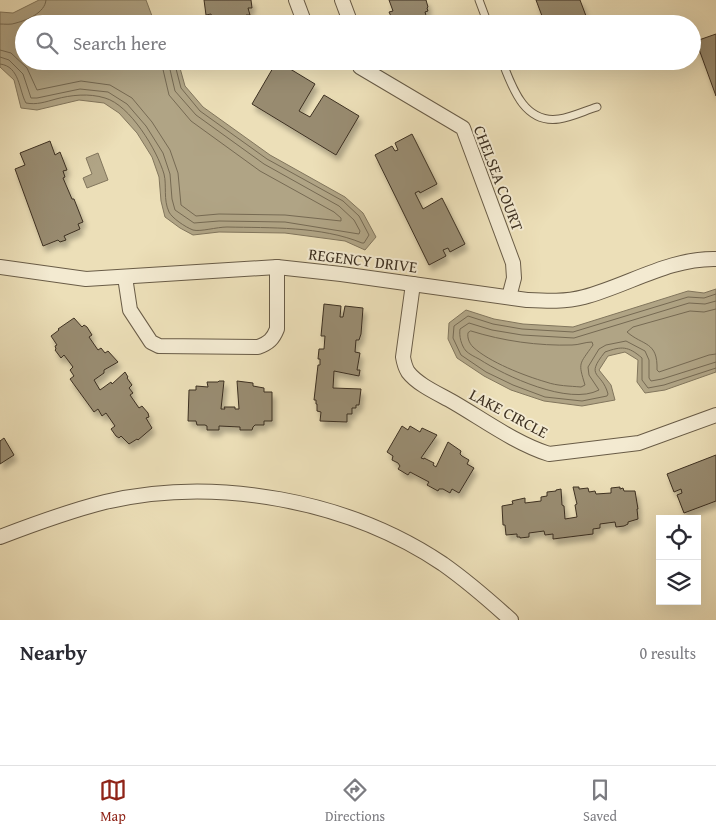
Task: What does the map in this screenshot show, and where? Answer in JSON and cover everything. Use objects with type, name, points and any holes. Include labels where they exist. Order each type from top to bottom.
[{"type":"street","points":[[296,0],[302,15]]},
{"type":"street","points":[[342,0],[348,15]]},
{"type":"street","name":"CHELSEA COURT","points":[[368,70],[463,128],[513,264],[514,278],[509,297]]},
{"type":"street","name":"REGENCY DRIVE","points":[[0,267],[86,279],[278,267],[534,301],[564,301],[585,296],[682,262],[716,259]]},
{"type":"street","points":[[125,277],[130,310],[151,342],[159,346],[258,348],[268,344],[277,328],[278,267]]},
{"type":"street","name":"LAKE CIRCLE","points":[[413,284],[403,358],[404,366],[409,373],[426,386],[496,428],[539,450],[549,454],[639,443],[716,415]]},
{"type":"street","points":[[0,537],[72,511],[130,498],[219,492],[254,495],[315,507],[376,528],[443,564],[469,583],[511,620]]},
{"type":"lane","points":[[479,0],[485,15]]},
{"type":"lane","points":[[506,70],[516,95],[522,105],[531,113],[548,119],[558,119],[596,107]]},
{"type":"water","points":[[39,0],[146,0],[152,15],[15,15],[15,70],[181,70],[185,86],[203,107],[270,155],[345,197],[363,213],[376,237],[365,250],[345,241],[285,233],[219,232],[193,235],[180,228],[165,217],[161,201],[159,177],[152,157],[137,133],[119,113],[104,103],[79,100],[37,110],[21,108],[14,80],[0,67],[0,12],[13,13]]},
{"type":"water","points":[[98,153],[108,180],[87,188],[83,178],[92,174],[86,158]]},
{"type":"water","points":[[716,289],[716,372],[665,390],[645,393],[637,382],[638,360],[625,352],[608,356],[599,370],[611,385],[615,400],[582,406],[544,401],[511,390],[484,376],[457,358],[448,339],[449,323],[466,310],[494,319],[523,324],[573,327],[688,291],[704,293]]},
{"type":"building","points":[[204,0],[251,0],[252,8],[248,8],[250,15],[206,15]]},
{"type":"building","points":[[389,0],[426,0],[428,7],[428,11],[425,12],[426,15],[390,15],[389,12],[393,11]]},
{"type":"building","points":[[536,0],[580,0],[586,15],[542,15]]},
{"type":"building","points":[[716,34],[716,96],[701,55],[701,39]]},
{"type":"building","points":[[272,70],[292,70],[315,84],[299,111],[310,117],[324,95],[359,116],[336,155],[252,104]]},
{"type":"building","points":[[412,134],[437,184],[420,193],[419,191],[415,193],[423,209],[442,198],[465,244],[450,252],[448,248],[443,250],[446,256],[429,265],[375,155],[392,146],[395,151],[398,150],[395,143]]},
{"type":"building","points":[[50,141],[55,155],[60,152],[67,170],[63,171],[65,177],[63,178],[83,222],[78,224],[80,229],[64,236],[66,240],[60,242],[58,240],[43,246],[15,169],[25,165],[20,153]]},
{"type":"building","points":[[324,304],[341,306],[340,317],[343,317],[345,306],[363,308],[361,334],[359,340],[356,340],[355,352],[360,353],[357,370],[360,370],[359,376],[334,371],[333,388],[361,389],[359,405],[356,405],[356,408],[352,408],[352,414],[347,414],[347,422],[320,421],[321,412],[317,411],[316,400],[314,400],[318,365],[320,365],[320,359],[318,359],[319,349],[324,349],[325,336],[321,336]]},
{"type":"building","points":[[74,318],[82,327],[84,325],[87,327],[92,335],[89,337],[98,350],[101,348],[105,353],[108,351],[118,362],[104,370],[104,373],[94,380],[100,390],[111,382],[112,384],[125,372],[132,385],[129,388],[133,393],[130,395],[139,408],[142,406],[148,413],[149,417],[146,418],[152,428],[138,440],[129,444],[121,436],[119,438],[116,436],[111,429],[115,426],[106,413],[102,416],[98,409],[94,412],[70,379],[74,376],[70,370],[73,367],[64,355],[61,358],[55,350],[57,345],[51,336]]},
{"type":"building","points":[[224,381],[221,409],[225,409],[224,407],[235,407],[235,409],[239,409],[237,381],[253,383],[253,386],[264,388],[264,392],[272,392],[272,421],[264,421],[264,425],[255,425],[252,430],[240,430],[240,427],[219,426],[219,430],[207,430],[205,425],[197,425],[196,421],[188,421],[189,390],[196,390],[196,386],[208,387],[207,382]]},
{"type":"building","points":[[402,426],[408,430],[410,426],[420,432],[422,428],[437,435],[421,458],[434,463],[433,465],[436,467],[448,442],[461,451],[460,454],[469,460],[467,464],[474,468],[459,493],[452,489],[450,493],[443,489],[438,491],[427,485],[429,482],[410,472],[408,475],[398,469],[400,466],[392,460],[393,456],[387,452]]},
{"type":"building","points":[[4,438],[14,455],[0,464],[0,441]]},
{"type":"building","points":[[716,455],[716,501],[684,513],[677,495],[682,493],[681,489],[674,492],[667,474]]},
{"type":"building","points":[[573,487],[579,487],[579,489],[588,488],[589,492],[595,491],[596,494],[611,493],[611,488],[620,487],[624,491],[635,491],[638,519],[628,522],[624,526],[616,527],[615,522],[600,524],[600,528],[593,529],[593,534],[553,539],[553,534],[545,535],[544,531],[529,533],[529,537],[520,538],[517,537],[517,534],[506,535],[505,525],[503,525],[502,506],[513,504],[512,501],[525,498],[525,503],[541,501],[541,497],[547,496],[547,492],[561,489],[565,519],[577,517],[575,505],[577,504]]}]
